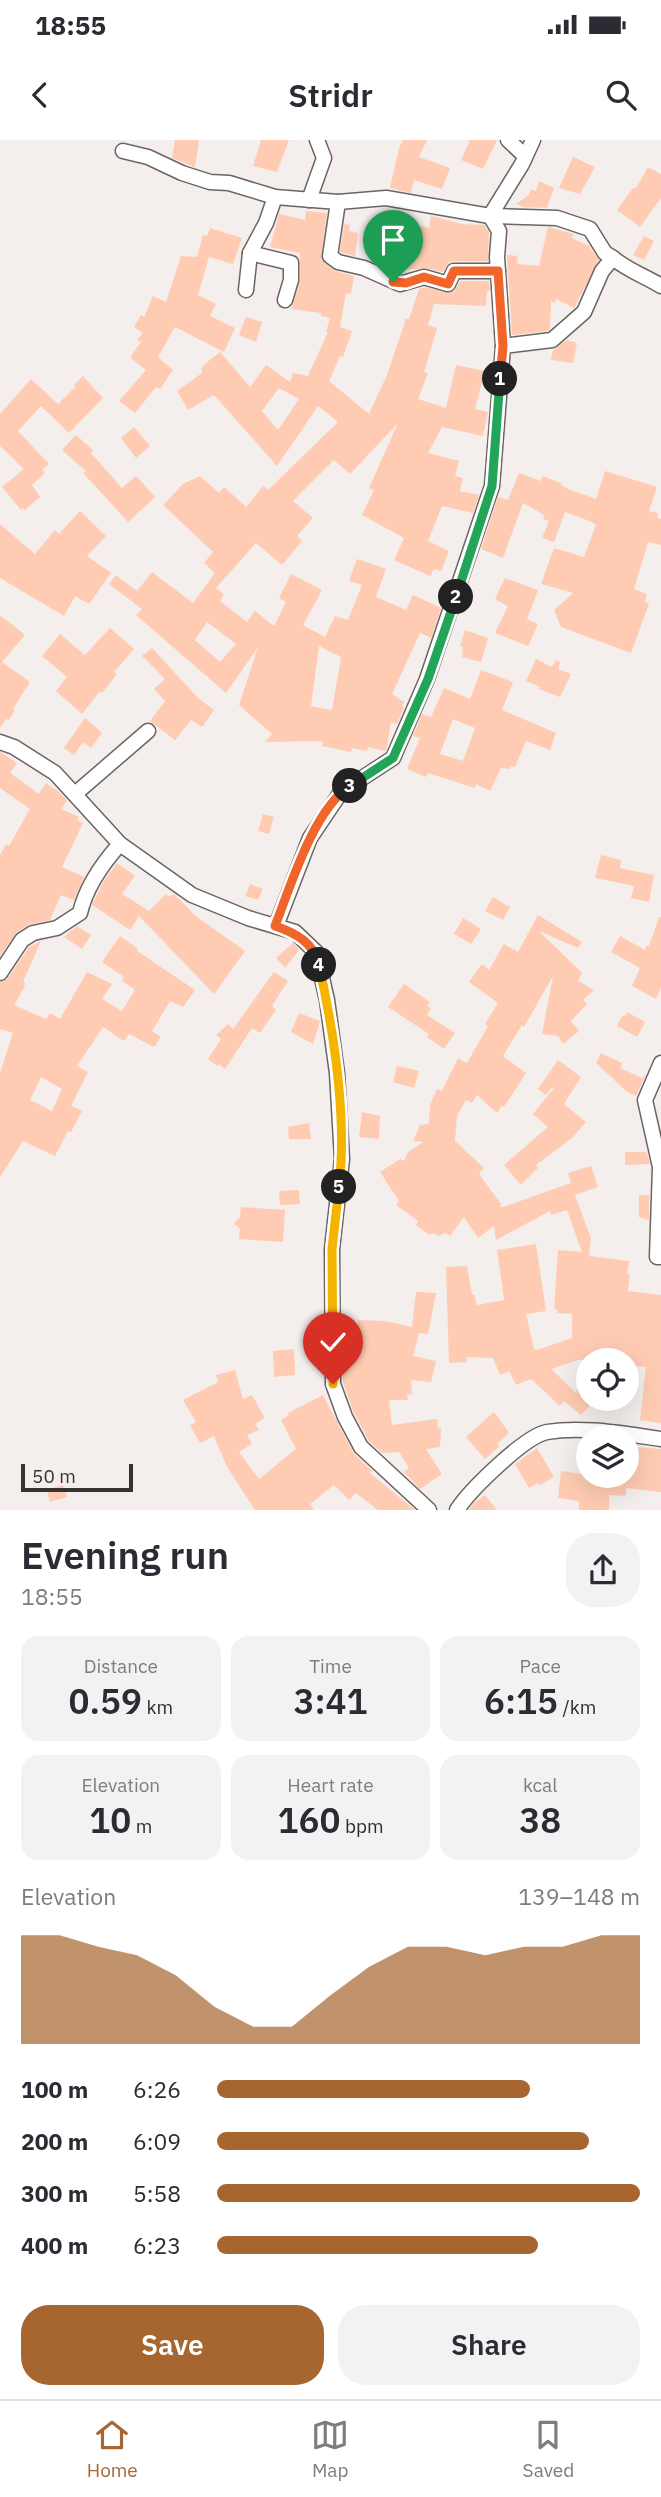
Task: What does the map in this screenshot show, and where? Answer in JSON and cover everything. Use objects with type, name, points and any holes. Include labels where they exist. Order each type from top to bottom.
[{"type":"street","points":[[309,200],[324,158],[317,140]]},
{"type":"street","points":[[508,140],[525,156]]},
{"type":"street","points":[[490,216],[522,164],[533,140]]},
{"type":"street","points":[[122,151],[148,157],[181,173],[211,182],[229,183],[275,197],[338,202],[386,198],[490,216],[557,218],[590,229],[605,253],[624,268],[661,286]]},
{"type":"street","points":[[246,290],[250,253],[266,223],[275,197]]},
{"type":"street","points":[[338,202],[330,256],[338,262],[364,268],[400,284],[424,277],[448,284],[454,271],[498,271]]},
{"type":"street","points":[[275,926],[310,838],[341,792],[393,758],[428,679],[492,486],[503,346],[498,271],[499,231],[490,216]]},
{"type":"street","points":[[250,253],[291,262],[291,280],[285,300]]},
{"type":"street","points":[[503,346],[551,340],[584,312],[603,271],[613,258]]},
{"type":"street","points":[[75,794],[148,731]]},
{"type":"street","points":[[0,742],[14,747],[55,772],[120,844],[191,895],[248,918],[295,932],[316,952],[327,1000],[337,1073],[342,1159],[332,1249],[333,1384],[345,1417],[361,1447],[429,1510]]},
{"type":"street","points":[[0,973],[22,940],[33,933],[57,928],[80,913],[83,899],[93,881],[120,844]]},
{"type":"street","points":[[661,1063],[645,1100],[660,1167],[657,1257],[661,1257]]},
{"type":"street","points":[[457,1510],[499,1464],[544,1432],[602,1431],[661,1439]]},
{"type":"building","points":[[175,140],[199,140],[195,167],[172,158]]},
{"type":"building","points":[[261,140],[289,140],[277,172],[253,166]]},
{"type":"building","points":[[403,140],[427,140],[419,157],[450,168],[442,189],[414,180],[411,193],[390,188]]},
{"type":"building","points":[[470,140],[497,140],[483,169],[461,160]]},
{"type":"building","points":[[573,157],[595,167],[580,194],[559,188]]},
{"type":"building","points":[[648,167],[661,174],[661,198],[640,227],[617,210],[633,188],[636,188]]},
{"type":"building","points":[[539,181],[554,188],[547,208],[516,204],[529,195],[531,189],[536,191]]},
{"type":"building","points":[[306,211],[327,213],[321,260],[333,270],[354,276],[351,294],[346,293],[340,327],[352,331],[343,357],[340,356],[329,381],[369,414],[387,375],[419,289],[424,287],[449,293],[454,291],[460,281],[489,281],[490,291],[487,291],[486,306],[434,304],[428,325],[437,328],[424,372],[428,373],[418,399],[446,408],[456,365],[485,371],[475,409],[488,412],[483,436],[442,427],[428,453],[459,461],[455,476],[463,478],[460,491],[479,495],[473,513],[442,506],[428,541],[449,551],[441,571],[434,569],[430,576],[394,560],[404,538],[362,515],[374,490],[369,488],[398,423],[350,474],[334,460],[293,501],[313,518],[297,536],[302,541],[282,565],[256,543],[216,588],[224,594],[220,601],[247,622],[255,611],[274,626],[286,602],[279,598],[291,574],[322,590],[303,625],[325,637],[335,616],[348,620],[362,585],[349,581],[357,559],[386,569],[376,597],[406,610],[413,595],[441,608],[431,638],[420,633],[392,694],[404,702],[404,707],[397,724],[391,722],[386,751],[368,747],[367,751],[352,748],[351,752],[322,746],[323,741],[265,742],[272,734],[239,705],[258,647],[226,693],[136,615],[142,609],[109,584],[116,575],[137,591],[152,572],[193,603],[215,573],[204,563],[213,552],[163,505],[183,484],[200,476],[219,493],[224,487],[246,507],[263,486],[268,490],[338,422],[318,406],[277,466],[214,395],[188,410],[177,391],[202,373],[201,369],[206,363],[220,352],[250,387],[266,365],[290,382],[293,373],[308,376],[328,332],[330,318],[321,316],[321,313],[291,309],[300,282],[300,253],[270,247],[279,214],[305,220]],"holes":[[[279,388],[299,399],[278,430],[262,411]],[[207,622],[236,644],[220,662],[195,640]],[[319,646],[341,657],[332,710],[311,706]]]},
{"type":"building","points":[[431,216],[462,224],[484,225],[489,232],[488,261],[453,261],[448,263],[443,272],[426,268],[405,270],[414,245],[394,239],[398,220],[429,228]]},
{"type":"building","points":[[344,224],[350,225],[349,231],[358,233],[355,256],[340,252]]},
{"type":"building","points":[[548,227],[574,234],[572,238],[589,246],[599,260],[574,308],[556,299],[555,303],[551,301],[548,331],[512,335],[507,255],[518,256],[517,264],[539,266]]},
{"type":"building","points":[[210,228],[242,238],[233,264],[209,257],[198,295],[216,304],[210,316],[235,328],[224,352],[175,327],[158,357],[173,370],[160,389],[156,387],[135,413],[119,401],[146,370],[130,357],[141,342],[137,340],[143,333],[134,327],[141,315],[144,317],[153,296],[166,302],[181,256],[197,257],[203,235],[207,236]]},
{"type":"building","points":[[644,236],[654,241],[644,260],[633,255]]},
{"type":"building","points":[[246,317],[262,322],[256,342],[239,335]]},
{"type":"building","points":[[567,340],[577,343],[573,363],[551,360],[553,350]]},
{"type":"building","points":[[83,376],[103,398],[69,433],[41,406],[18,431],[49,464],[42,470],[45,473],[32,485],[40,497],[25,510],[21,510],[2,487],[24,469],[0,446],[0,414],[31,379],[58,404]]},
{"type":"building","points":[[134,427],[150,446],[136,458],[121,438]]},
{"type":"building","points":[[76,435],[93,450],[91,453],[122,488],[136,476],[155,497],[128,522],[83,473],[86,471],[62,450]]},
{"type":"building","points":[[605,471],[657,487],[649,511],[658,513],[657,518],[661,519],[661,545],[648,542],[634,589],[647,594],[645,602],[649,604],[631,653],[561,627],[554,610],[573,593],[541,584],[554,548],[584,557],[596,525],[592,522],[565,512],[554,542],[542,538],[549,521],[523,503],[503,558],[481,549],[498,497],[508,500],[519,473],[541,481],[543,476],[596,499]]},
{"type":"building","points":[[80,511],[106,536],[87,556],[111,573],[89,604],[75,596],[64,616],[0,578],[0,524],[35,554],[55,530],[59,534]]},
{"type":"building","points":[[505,578],[538,590],[527,619],[538,624],[528,646],[495,633],[508,606],[495,599]]},
{"type":"building","points":[[0,615],[25,635],[2,662],[30,682],[9,720],[6,719],[0,728]]},
{"type":"building","points":[[110,628],[134,649],[114,672],[117,674],[102,693],[100,691],[82,714],[56,691],[67,677],[42,656],[60,634],[85,655]]},
{"type":"building","points":[[465,630],[488,638],[481,662],[462,657],[463,647],[460,646]]},
{"type":"building","points":[[152,648],[198,698],[214,710],[202,727],[191,720],[175,740],[150,721],[165,701],[154,689],[165,679],[142,656]]},
{"type":"building","points":[[536,659],[552,667],[556,660],[560,662],[558,669],[571,674],[560,697],[526,681]]},
{"type":"building","points":[[481,670],[513,682],[502,710],[556,733],[550,750],[526,741],[515,767],[501,768],[490,791],[476,784],[475,788],[428,773],[426,777],[407,769],[420,738],[413,736],[422,714],[431,717],[444,688],[470,699]],"holes":[[[453,719],[475,728],[463,761],[440,754]]]},
{"type":"building","points":[[85,718],[102,733],[91,748],[83,742],[74,755],[64,748]]},
{"type":"building","points":[[0,752],[17,763],[10,773],[39,794],[46,783],[67,800],[61,809],[79,817],[77,820],[83,823],[62,867],[84,877],[74,900],[61,895],[50,920],[31,924],[17,932],[0,956],[0,855],[6,844],[9,846],[30,809],[0,788]]},
{"type":"building","points":[[263,814],[274,817],[269,834],[258,831]]},
{"type":"building","points":[[601,855],[621,860],[620,868],[654,875],[649,902],[631,898],[634,886],[595,878]]},
{"type":"building","points":[[117,863],[135,876],[122,894],[149,911],[166,894],[170,897],[174,894],[197,917],[245,951],[214,994],[139,916],[130,930],[92,905]]},
{"type":"building","points":[[250,884],[263,889],[258,900],[245,896]]},
{"type":"building","points":[[493,897],[510,907],[503,920],[485,911]]},
{"type":"building","points":[[538,915],[582,942],[578,948],[539,931],[582,973],[578,981],[594,990],[583,1000],[587,1004],[571,1021],[579,1031],[563,1044],[558,1036],[542,1034],[553,976],[524,1027],[522,1025],[503,1056],[526,1073],[504,1107],[502,1105],[497,1113],[477,1095],[472,1103],[466,1100],[457,1116],[455,1141],[484,1168],[479,1174],[501,1204],[499,1206],[503,1207],[571,1183],[568,1173],[591,1166],[598,1187],[575,1195],[591,1238],[589,1256],[629,1261],[628,1291],[661,1295],[661,1423],[640,1420],[646,1367],[639,1366],[639,1348],[576,1348],[576,1361],[551,1369],[576,1391],[576,1411],[564,1401],[560,1406],[531,1379],[516,1385],[509,1371],[500,1375],[493,1358],[467,1357],[467,1362],[449,1363],[446,1267],[467,1266],[472,1295],[474,1294],[477,1305],[504,1300],[497,1250],[536,1244],[546,1311],[526,1314],[534,1349],[572,1338],[572,1314],[557,1313],[557,1309],[554,1309],[558,1250],[582,1252],[567,1210],[551,1215],[550,1211],[496,1240],[494,1226],[478,1238],[464,1217],[450,1236],[445,1233],[439,1236],[432,1233],[430,1235],[416,1225],[418,1221],[396,1205],[399,1201],[380,1172],[400,1159],[404,1161],[408,1152],[423,1142],[413,1141],[420,1125],[429,1124],[430,1105],[437,1089],[442,1091],[458,1058],[467,1063],[488,1026],[485,1024],[498,1003],[469,982],[482,964],[489,970],[504,944],[518,952]]},
{"type":"building","points":[[659,917],[661,987],[656,999],[632,986],[640,968],[611,952],[620,936],[645,950],[647,945],[649,946]]},
{"type":"building","points":[[463,918],[481,929],[471,944],[454,934]]},
{"type":"building","points":[[77,926],[91,935],[82,949],[64,937]]},
{"type":"building","points":[[120,936],[138,949],[137,951],[195,990],[183,1007],[170,1001],[152,1031],[161,1037],[154,1047],[129,1034],[124,1041],[103,1027],[77,1066],[88,1072],[71,1106],[82,1111],[55,1156],[23,1141],[0,1177],[0,1073],[13,1033],[0,1029],[0,983],[8,978],[29,947],[41,941],[23,982],[24,988],[14,1005],[46,1019],[50,1013],[60,1019],[87,972],[112,984],[102,999],[122,1011],[135,990],[122,981],[124,977],[102,962]],"holes":[[[41,1077],[62,1089],[52,1111],[30,1100]]]},
{"type":"building","points":[[293,943],[299,950],[285,968],[276,958]]},
{"type":"building","points":[[274,972],[288,981],[272,1006],[276,1010],[260,1033],[252,1028],[225,1069],[219,1064],[217,1066],[208,1059],[221,1039],[216,1035],[228,1024],[233,1029]]},
{"type":"building","points":[[404,984],[430,1002],[427,1006],[431,1008],[427,1015],[455,1033],[444,1049],[427,1037],[429,1034],[388,1007]]},
{"type":"building","points":[[627,1012],[645,1022],[637,1037],[617,1026]]},
{"type":"building","points":[[299,1013],[320,1021],[313,1044],[291,1032]]},
{"type":"building","points":[[601,1053],[622,1063],[620,1068],[642,1078],[646,1074],[636,1096],[626,1091],[596,1063]]},
{"type":"building","points":[[558,1060],[581,1077],[564,1104],[586,1122],[572,1138],[536,1165],[538,1168],[521,1185],[504,1165],[548,1127],[533,1114],[554,1088],[546,1095],[538,1089]]},
{"type":"building","points":[[397,1066],[419,1071],[414,1088],[393,1082]]},
{"type":"building","points":[[362,1112],[380,1116],[379,1139],[359,1137]]},
{"type":"building","points":[[309,1123],[311,1139],[289,1139],[288,1127]]},
{"type":"building","points":[[625,1152],[647,1152],[650,1164],[625,1165]]},
{"type":"building","points":[[299,1190],[300,1204],[280,1205],[279,1191]]},
{"type":"building","points":[[639,1195],[649,1195],[649,1220],[639,1217]]},
{"type":"building","points":[[241,1207],[285,1210],[283,1242],[239,1239],[240,1229],[234,1223],[240,1217]]},
{"type":"building","points":[[416,1292],[436,1293],[428,1334],[419,1333],[413,1356],[436,1361],[431,1382],[411,1380],[412,1394],[407,1395],[408,1400],[389,1400],[392,1425],[437,1419],[438,1428],[441,1427],[440,1447],[426,1449],[442,1474],[420,1489],[404,1472],[409,1468],[399,1452],[382,1453],[369,1441],[354,1413],[343,1382],[342,1357],[356,1356],[358,1320],[385,1321],[412,1327]]},
{"type":"building","points":[[294,1349],[295,1375],[274,1377],[273,1351]]},
{"type":"building","points":[[235,1370],[243,1399],[252,1395],[265,1418],[255,1424],[259,1430],[247,1435],[252,1444],[239,1452],[259,1479],[296,1449],[281,1420],[289,1415],[288,1413],[323,1395],[354,1454],[372,1471],[370,1473],[415,1510],[378,1510],[356,1493],[349,1500],[334,1485],[310,1504],[314,1510],[255,1510],[227,1467],[214,1436],[200,1443],[190,1425],[196,1422],[183,1400],[218,1382],[216,1375]]},
{"type":"building","points":[[494,1412],[509,1433],[497,1444],[500,1446],[485,1459],[466,1437]]},
{"type":"building","points":[[639,1447],[661,1449],[661,1492],[626,1488],[639,1488]]},
{"type":"building","points":[[537,1448],[554,1477],[529,1488],[515,1464]]},
{"type":"building","points":[[561,1471],[576,1473],[576,1488],[626,1488],[626,1496],[609,1495],[609,1510],[579,1510],[579,1501],[558,1498]]},
{"type":"building","points":[[63,1485],[67,1497],[50,1502],[47,1490]]},
{"type":"building","points":[[485,1495],[497,1510],[469,1510],[474,1503]]},
{"type":"route","points":[[333,1384],[332,1249],[342,1159],[337,1073],[327,1000],[316,952],[295,932],[275,926],[310,838],[341,792],[393,758],[428,679],[492,486],[503,346],[498,271],[454,271],[448,284],[424,277],[400,284],[393,282]]}]
